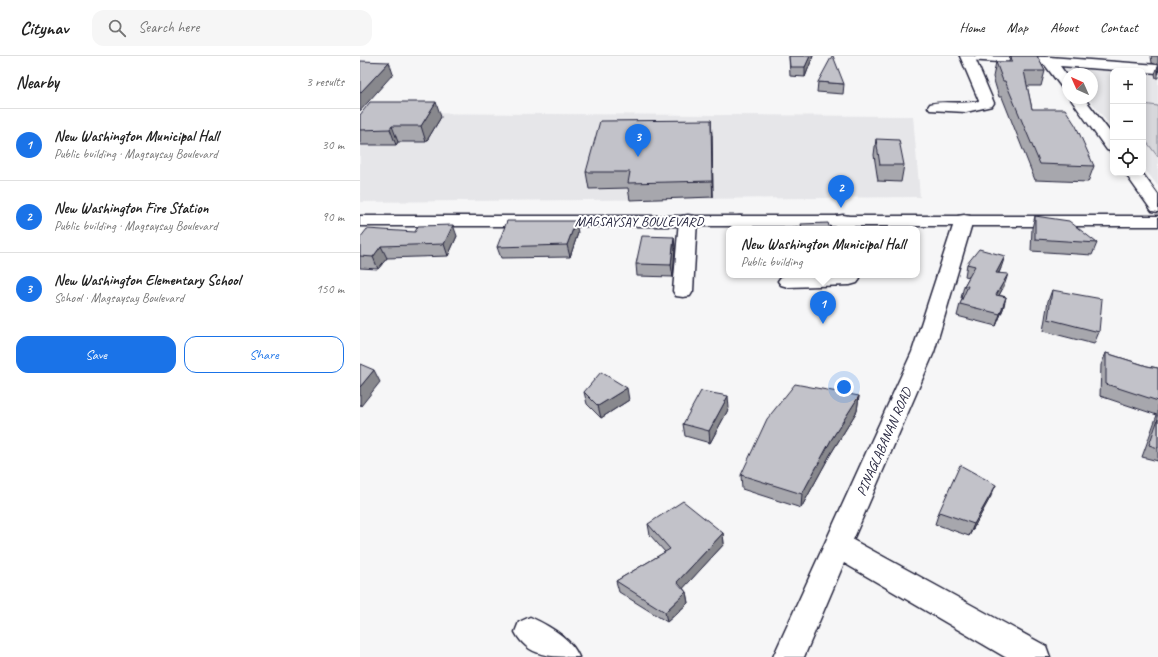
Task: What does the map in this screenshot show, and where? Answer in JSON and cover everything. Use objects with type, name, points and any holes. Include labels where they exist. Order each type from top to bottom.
[{"type":"main road","points":[[934,108],[966,108],[987,103],[967,56],[1158,69]]},
{"type":"main road","points":[[1049,61],[1062,78]]},
{"type":"main road","points":[[1082,104],[1110,142]]},
{"type":"main road","points":[[1135,176],[1158,207]]},
{"type":"main road","points":[[683,291],[688,220]]},
{"type":"main road","name":"MAGSAYSAY BOULEVARD","points":[[360,222],[688,220],[740,225],[844,225],[964,220],[1158,221]]},
{"type":"main road","name":"PINAGLABANAN ROAD","points":[[788,657],[923,352],[964,220]]},
{"type":"main road","points":[[788,281],[850,278]]},
{"type":"main road","points":[[838,546],[1035,657]]},
{"type":"main road","points":[[530,632],[564,657]]},
{"type":"shaded area","points":[[1098,69],[1110,70],[1110,125],[1093,104],[1098,104]]},
{"type":"shaded area","points":[[1146,72],[1158,74],[1158,186],[1146,171]]},
{"type":"shaded area","points":[[1146,104],[1158,106],[1158,157],[1146,141]]},
{"type":"shaded area","points":[[360,113],[913,116],[920,197],[360,202]]},
{"type":"building","points":[[789,56],[810,56],[805,67],[790,67]]},
{"type":"building","points":[[833,56],[844,84],[818,82]]},
{"type":"building","points":[[1011,56],[1037,56],[1045,71],[1024,71],[1032,109],[1065,109],[1076,126],[1094,166],[1040,164],[996,62],[1012,62]]},
{"type":"building","points":[[360,61],[389,62],[360,93]]},
{"type":"building","points":[[370,102],[436,102],[421,126],[392,126],[390,129],[360,130],[360,115]]},
{"type":"building","points":[[711,120],[712,181],[628,183],[630,172],[586,172],[600,121]]},
{"type":"building","points":[[876,139],[899,140],[904,165],[880,165]]},
{"type":"building","points":[[1035,216],[1069,221],[1097,243],[1035,239]]},
{"type":"building","points":[[507,221],[576,221],[567,245],[497,247]]},
{"type":"building","points":[[828,223],[829,226],[801,226],[801,224]]},
{"type":"building","points":[[453,225],[444,244],[381,246],[373,257],[360,256],[360,238],[367,229],[415,232],[418,226]]},
{"type":"building","points":[[642,236],[674,237],[671,265],[636,264]]},
{"type":"building","points":[[979,249],[1005,256],[996,273],[1008,274],[996,295],[1006,297],[1000,314],[960,304],[968,286],[964,286],[975,266],[967,264]]},
{"type":"building","points":[[1052,290],[1102,299],[1099,332],[1048,319]]},
{"type":"building","points":[[1106,353],[1158,368],[1158,401],[1106,384]]},
{"type":"building","points":[[360,364],[374,370],[360,387]]},
{"type":"building","points":[[601,372],[627,388],[598,406],[584,392]]},
{"type":"building","points":[[795,384],[859,396],[831,440],[802,494],[741,475],[767,419]]},
{"type":"building","points":[[701,391],[728,396],[709,431],[683,424]]},
{"type":"building","points":[[1158,419],[1158,448],[1149,445]]},
{"type":"building","points":[[960,465],[996,485],[974,524],[939,512]]},
{"type":"building","points":[[683,501],[723,533],[677,582],[686,592],[665,612],[616,581],[670,549],[648,524]]},
{"type":"place","name":"New Washington Elementary School","points":[[638,157]]},
{"type":"place","name":"New Washington Fire Station","points":[[841,208]]},
{"type":"place","name":"New Washington Municipal Hall","points":[[823,324]]}]
